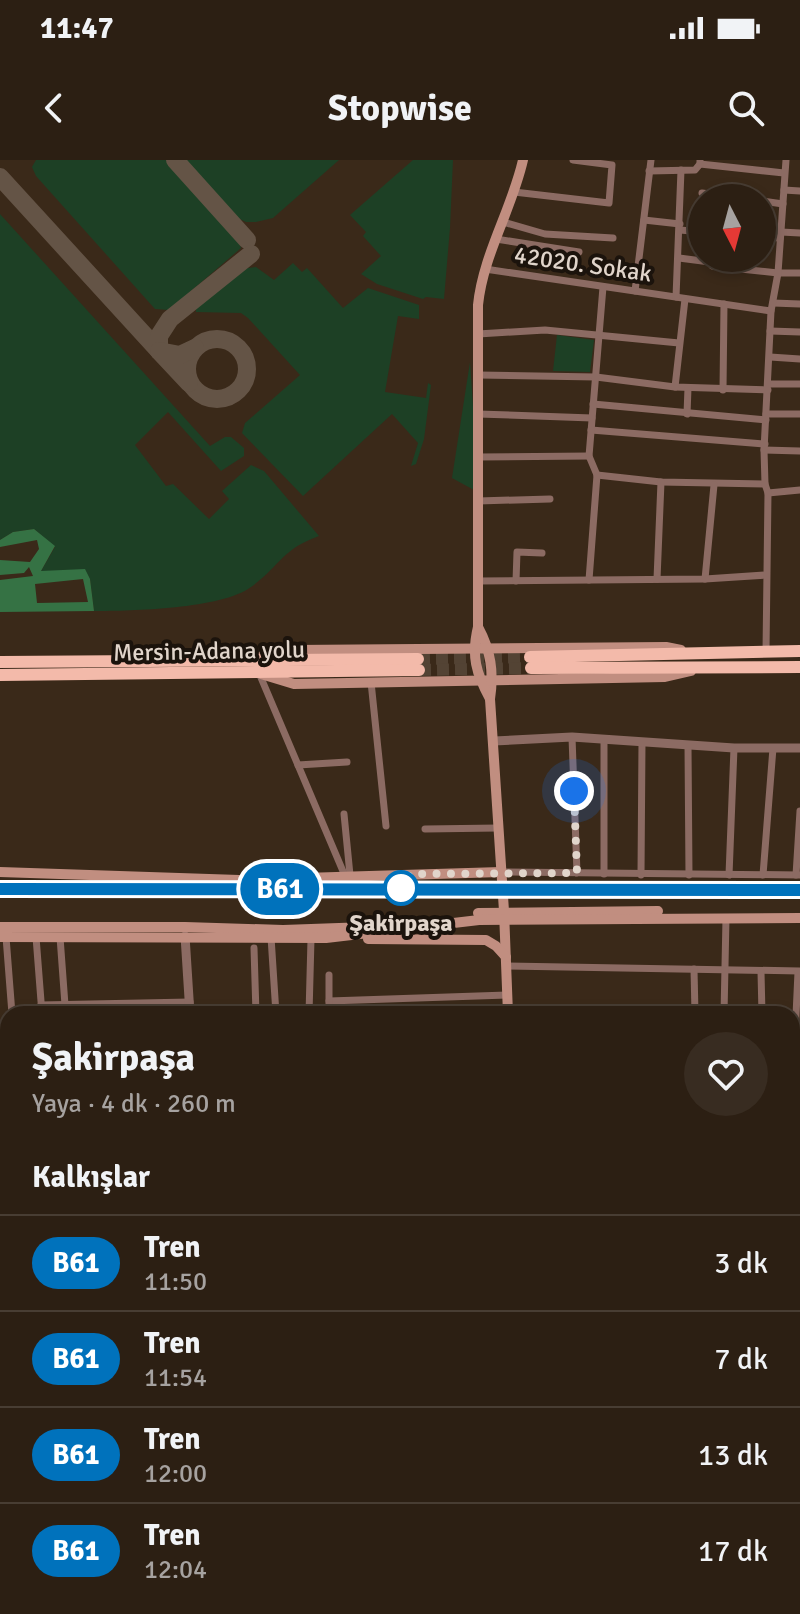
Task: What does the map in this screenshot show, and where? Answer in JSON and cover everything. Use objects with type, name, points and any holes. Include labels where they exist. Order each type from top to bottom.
[{"type":"highway","points":[[800,651],[530,663],[800,667]]},
{"type":"highway","name":"Mersin-Adana yolu","points":[[0,662],[231,661],[419,665],[259,673],[0,675]]},
{"type":"main road","points":[[490,699],[480,680],[473,648],[478,627],[480,285],[523,160]]},
{"type":"main road","points":[[478,627],[489,648],[493,679],[490,699],[508,1006]]},
{"type":"main road","points":[[231,661],[294,650],[666,647],[698,654]]},
{"type":"main road","points":[[259,673],[294,684],[665,677],[705,667]]},
{"type":"main road","points":[[0,872],[239,880],[501,872]]},
{"type":"main road","points":[[2,934],[358,928],[504,915],[800,911]]},
{"type":"main road","points":[[2,934],[36,937],[311,939],[504,915],[800,918]]},
{"type":"main road","points":[[326,938],[486,940],[496,946],[506,962]]},
{"type":"street","points":[[514,192],[609,203],[612,165],[573,160]]},
{"type":"street","points":[[635,291],[651,160]]},
{"type":"street","points":[[750,160],[750,169]]},
{"type":"street","points":[[766,651],[766,417],[770,331],[778,273],[786,160]]},
{"type":"street","points":[[649,171],[695,170],[700,162],[784,173]]},
{"type":"street","points":[[676,297],[681,170]]},
{"type":"street","points":[[784,190],[800,191]]},
{"type":"street","points":[[776,203],[783,204]]},
{"type":"street","points":[[644,220],[688,229]]},
{"type":"street","points":[[503,222],[545,234],[613,238]]},
{"type":"street","points":[[776,236],[800,233]]},
{"type":"street","points":[[496,239],[579,252]]},
{"type":"street","points":[[679,258],[710,262],[712,266],[800,273]]},
{"type":"street","name":"42020. Sokak","points":[[485,269],[724,304],[772,307],[800,304]]},
{"type":"street","points":[[589,580],[597,475],[589,456],[603,287]]},
{"type":"street","points":[[675,387],[685,299]]},
{"type":"street","points":[[723,390],[724,304]]},
{"type":"street","points":[[478,334],[545,330],[679,343]]},
{"type":"street","points":[[770,331],[800,332]]},
{"type":"street","points":[[770,357],[800,359]]},
{"type":"street","points":[[479,375],[596,377],[723,390],[800,384]]},
{"type":"street","points":[[687,414],[688,388]]},
{"type":"street","points":[[593,404],[687,414],[766,417],[800,414]]},
{"type":"street","points":[[478,414],[592,418]]},
{"type":"street","points":[[591,430],[800,451]]},
{"type":"street","points":[[478,457],[589,456]]},
{"type":"street","points":[[597,475],[800,490]]},
{"type":"street","points":[[657,579],[661,482]]},
{"type":"street","points":[[705,579],[714,485]]},
{"type":"street","points":[[478,501],[550,499]]},
{"type":"street","points":[[516,581],[517,552],[542,553]]},
{"type":"street","points":[[478,581],[705,579],[766,575]]},
{"type":"street","points":[[259,673],[347,875]]},
{"type":"street","points":[[371,682],[386,826]]},
{"type":"street","points":[[572,737],[577,873]]},
{"type":"street","points":[[494,741],[572,737],[734,748],[800,748]]},
{"type":"street","points":[[604,739],[604,874]]},
{"type":"street","points":[[641,875],[642,742]]},
{"type":"street","points":[[688,745],[689,875]]},
{"type":"street","points":[[729,875],[734,748]]},
{"type":"street","points":[[763,875],[773,748]]},
{"type":"street","points":[[298,765],[347,762]]},
{"type":"street","points":[[501,872],[798,875],[800,811]]},
{"type":"street","points":[[344,814],[347,875]]},
{"type":"street","points":[[425,829],[498,828]]},
{"type":"street","points":[[724,1006],[726,918]]},
{"type":"street","points":[[2,934],[11,1006]]},
{"type":"street","points":[[185,936],[190,1006]]},
{"type":"street","points":[[36,937],[42,1006]]},
{"type":"street","points":[[60,937],[65,1005]]},
{"type":"street","points":[[271,937],[275,1006]]},
{"type":"street","points":[[309,1006],[311,939]]},
{"type":"street","points":[[254,948],[256,1006]]},
{"type":"street","points":[[506,962],[799,972],[797,1006]]},
{"type":"street","points":[[694,969],[695,1006]]},
{"type":"street","points":[[761,972],[762,1006]]},
{"type":"street","points":[[329,975],[329,1006]]},
{"type":"street","points":[[329,1001],[507,995]]},
{"type":"street","points":[[60,1006],[190,1002]]},
{"type":"green space","points":[[36,160],[169,160],[237,238],[241,248],[169,310],[155,309],[36,176],[32,167]]},
{"type":"green space","points":[[180,160],[339,160],[273,218],[246,222],[227,213]]},
{"type":"green space","points":[[413,160],[453,160],[444,299],[423,299],[377,284],[361,274],[381,256],[363,236],[366,232],[350,215]]},
{"type":"green space","points":[[0,214],[210,446],[231,437],[244,448],[244,456],[221,471],[168,412],[135,445],[166,486],[173,484],[209,519],[229,499],[222,491],[251,465],[264,471],[319,536],[297,546],[251,587],[237,594],[176,607],[110,611],[94,611],[90,579],[41,571],[55,547],[34,529],[13,532],[0,540]]},
{"type":"green space","points":[[293,263],[302,272],[307,268],[343,308],[368,288],[419,305],[419,319],[398,316],[385,392],[426,398],[428,383],[431,385],[424,439],[416,464],[411,466],[418,443],[392,414],[303,496],[242,433],[245,423],[300,375],[241,313],[196,312],[196,308],[241,269],[256,267],[274,280]]},
{"type":"green space","points":[[557,335],[594,340],[590,372],[553,371]]},
{"type":"green space","points":[[470,362],[473,406],[474,490],[452,478]]},
{"type":"green space","points":[[34,529],[55,546],[41,571],[85,569],[90,579],[94,611],[0,612],[0,580],[33,576],[29,567],[24,573],[0,575],[0,560],[30,562],[39,549],[37,540],[0,547],[0,540],[13,532]],"holes":[[[83,579],[88,602],[37,603],[35,584]]]},
{"type":"taxiway","points":[[175,160],[247,240]]},
{"type":"taxiway","points":[[0,177],[159,351]]},
{"type":"taxiway","points":[[159,351],[159,336],[170,319],[251,254]]},
{"type":"taxiway","points":[[217,339],[229,341],[238,348],[245,357],[247,369],[245,381],[238,390],[229,397],[217,399],[205,397],[196,390],[189,381],[187,369],[189,357],[196,348],[205,341],[217,339]]},
{"type":"taxiway","points":[[189,383],[159,351],[180,355],[195,348]]},
{"type":"tunnel","points":[[418,659],[530,657]]},
{"type":"tunnel","points":[[419,670],[531,668]]},
{"type":"train","name":"B61","points":[[0,889],[800,890]]},
{"type":"place","name":"Şakirpaşa","points":[[401,888]]},
{"type":"route","points":[[401,888],[410,874],[577,873],[574,791]]}]
